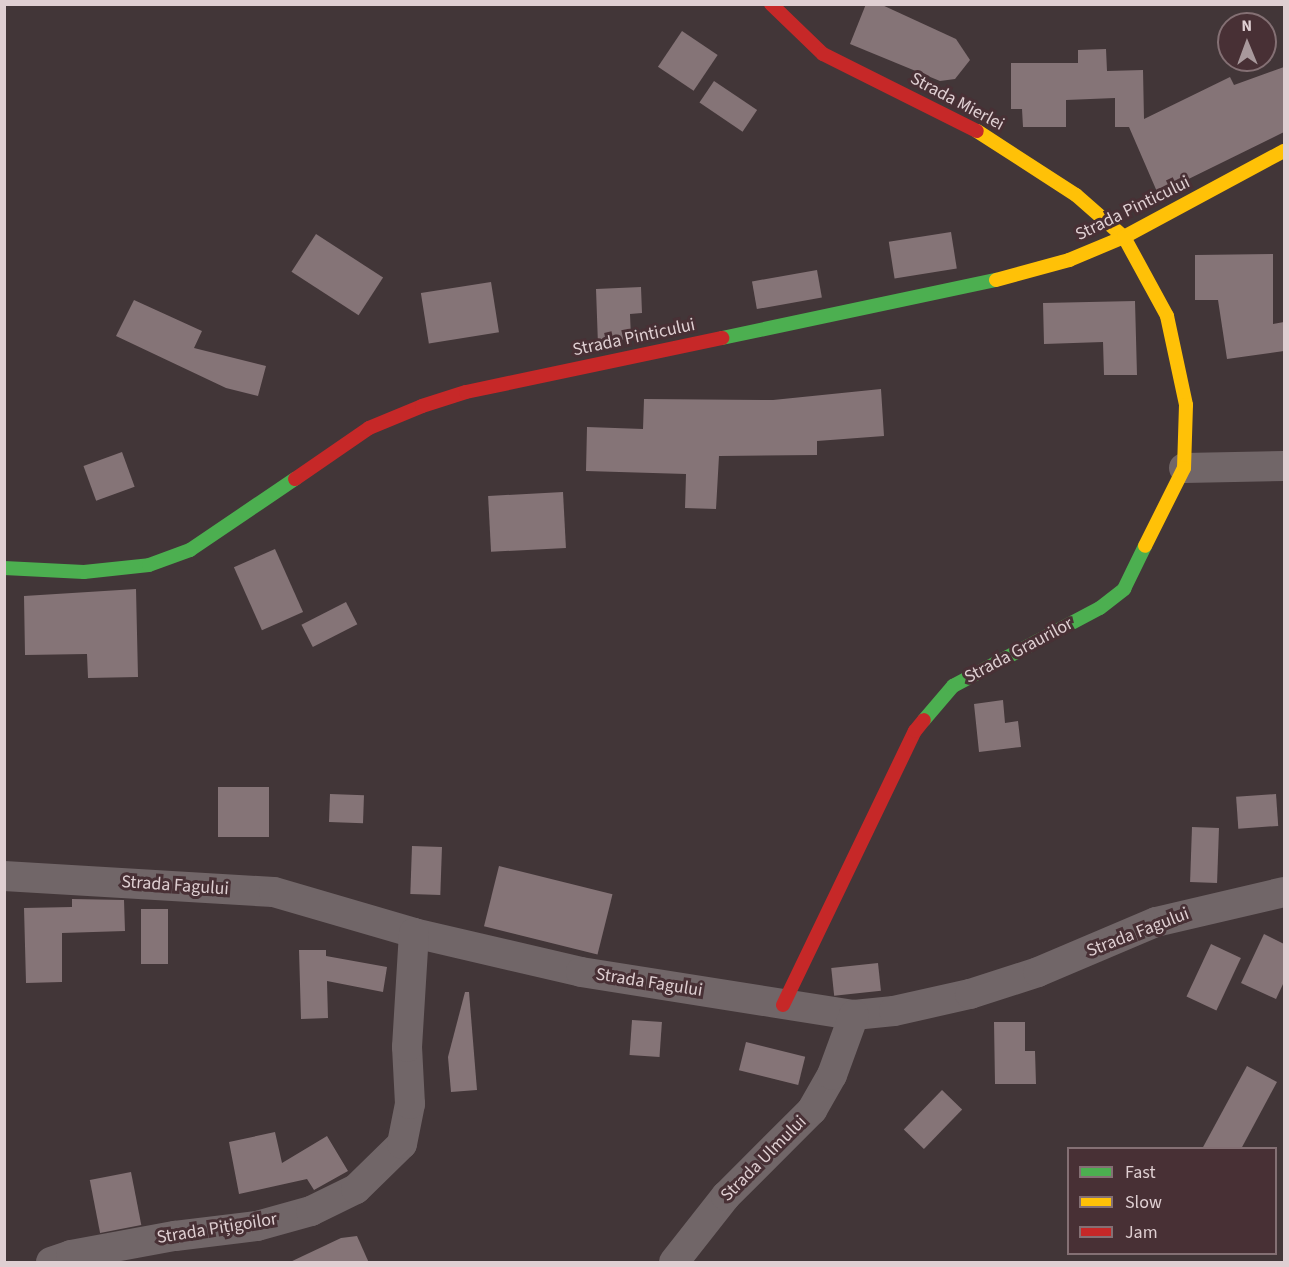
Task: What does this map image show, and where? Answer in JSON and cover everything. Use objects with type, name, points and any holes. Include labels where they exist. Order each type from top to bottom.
[{"type":"street","name":"Strada Mierlei","points":[[771,4],[823,54],[972,127],[1076,195],[1124,237]]},
{"type":"street","name":"Strada Pinticului","points":[[4,568],[84,572],[149,565],[189,550],[369,428],[422,406],[466,392],[1000,279],[1069,260],[1124,237],[1284,152]]},
{"type":"street","name":"Strada Graurilor","points":[[783,1005],[915,730],[953,686],[994,661],[1100,608],[1124,589],[1184,468],[1186,405],[1167,316],[1124,237]]},
{"type":"street","points":[[1184,468],[1284,466]]},
{"type":"street","name":"Strada Fagului","points":[[4,876],[274,892],[414,933],[581,972],[854,1015],[894,1011],[970,993],[1038,972],[1156,922],[1213,906],[1280,896]]},
{"type":"street","name":"Strada Pițigoilor","points":[[51,1263],[71,1255],[175,1236],[257,1226],[311,1211],[356,1189],[402,1144],[410,1104],[407,1047],[414,933]]},
{"type":"street","name":"Strada Ulmului","points":[[674,1263],[726,1196],[812,1110],[832,1075],[854,1015]]},
{"type":"building","points":[[866,4],[880,4],[956,39],[970,60],[955,79],[940,81],[850,44]]},
{"type":"building","points":[[682,31],[718,55],[694,91],[658,67]]},
{"type":"building","points":[[1106,49],[1107,71],[1143,70],[1144,119],[1230,77],[1234,85],[1270,72],[1277,72],[1277,70],[1284,67],[1284,132],[1158,194],[1129,127],[1115,127],[1115,98],[1066,100],[1066,127],[1023,127],[1022,109],[1011,109],[1011,63],[1078,63],[1078,50]]},
{"type":"building","points":[[714,81],[757,110],[743,132],[699,103]]},
{"type":"building","points":[[951,232],[957,269],[895,278],[889,242]]},
{"type":"building","points":[[316,234],[383,278],[359,315],[291,272]]},
{"type":"building","points":[[1273,254],[1273,324],[1284,322],[1284,351],[1227,359],[1218,300],[1195,300],[1195,255]]},
{"type":"building","points":[[817,270],[822,298],[757,309],[752,281]]},
{"type":"building","points":[[491,282],[499,332],[429,343],[421,293]]},
{"type":"building","points":[[641,287],[642,313],[630,314],[631,338],[598,345],[596,289]]},
{"type":"building","points":[[134,300],[202,331],[194,348],[266,366],[258,396],[226,388],[116,336]]},
{"type":"building","points":[[1135,301],[1137,375],[1104,375],[1103,342],[1044,344],[1043,303]]},
{"type":"building","points":[[881,389],[884,436],[817,441],[817,455],[719,456],[716,509],[685,508],[686,474],[586,471],[587,427],[643,429],[644,399],[773,400]]},
{"type":"building","points":[[122,452],[135,487],[96,501],[83,466]]},
{"type":"building","points":[[563,492],[566,548],[491,552],[488,496]]},
{"type":"building","points":[[275,549],[303,612],[262,630],[234,567]]},
{"type":"building","points":[[136,589],[138,677],[88,678],[87,654],[25,655],[24,596]]},
{"type":"building","points":[[346,602],[357,624],[313,647],[301,625]]},
{"type":"building","points":[[1003,700],[1005,723],[1018,721],[1021,747],[979,752],[974,704]]},
{"type":"building","points":[[218,787],[269,787],[269,837],[218,837]]},
{"type":"building","points":[[330,794],[364,795],[363,823],[329,822]]},
{"type":"building","points":[[1276,794],[1278,826],[1238,829],[1236,797]]},
{"type":"building","points":[[1192,827],[1219,828],[1217,883],[1190,882]]},
{"type":"building","points":[[412,846],[442,847],[440,895],[410,894]]},
{"type":"building","points":[[499,866],[613,894],[598,954],[484,926]]},
{"type":"building","points":[[72,899],[124,900],[125,931],[62,933],[62,982],[26,983],[24,908],[72,907]]},
{"type":"building","points":[[141,909],[168,909],[168,964],[141,964]]},
{"type":"building","points":[[1264,934],[1284,944],[1284,982],[1276,999],[1241,983]]},
{"type":"building","points":[[1211,944],[1241,958],[1216,1011],[1186,997]]},
{"type":"building","points":[[299,950],[326,950],[326,956],[387,967],[383,992],[327,981],[328,1018],[301,1019]]},
{"type":"building","points":[[878,963],[881,991],[834,996],[831,968]]},
{"type":"building","points":[[465,992],[469,992],[477,1090],[451,1092],[448,1057]]},
{"type":"building","points":[[632,1020],[662,1022],[659,1057],[630,1055]]},
{"type":"building","points":[[994,1022],[1025,1022],[1025,1051],[1035,1051],[1036,1084],[995,1084]]},
{"type":"building","points":[[746,1042],[805,1057],[798,1085],[739,1070]]},
{"type":"building","points":[[1247,1066],[1277,1082],[1242,1147],[1203,1147]]},
{"type":"building","points":[[942,1090],[962,1109],[924,1149],[904,1130]]},
{"type":"building","points":[[275,1132],[282,1163],[327,1136],[348,1171],[314,1190],[307,1179],[239,1194],[229,1142]]},
{"type":"building","points":[[131,1172],[141,1225],[100,1233],[90,1180]]},
{"type":"building","points":[[357,1236],[369,1263],[288,1263],[341,1238]]},
{"type":"traffic: fast","points":[[722,338],[996,280]]},
{"type":"traffic: fast","points":[[4,568],[84,572],[149,565],[190,550],[295,479]]},
{"type":"traffic: fast","points":[[924,720],[953,686],[1100,608],[1124,589],[1145,546]]},
{"type":"traffic: slow","points":[[977,131],[1076,195],[1124,237],[1167,316],[1186,405],[1184,468],[1145,546]]},
{"type":"traffic: slow","points":[[996,280],[1069,260],[1124,237],[1284,151]]},
{"type":"traffic: jam","points":[[771,4],[823,54],[977,131]]},
{"type":"traffic: jam","points":[[295,479],[369,428],[422,406],[466,392],[722,338]]},
{"type":"traffic: jam","points":[[783,1005],[915,731],[924,720]]}]
